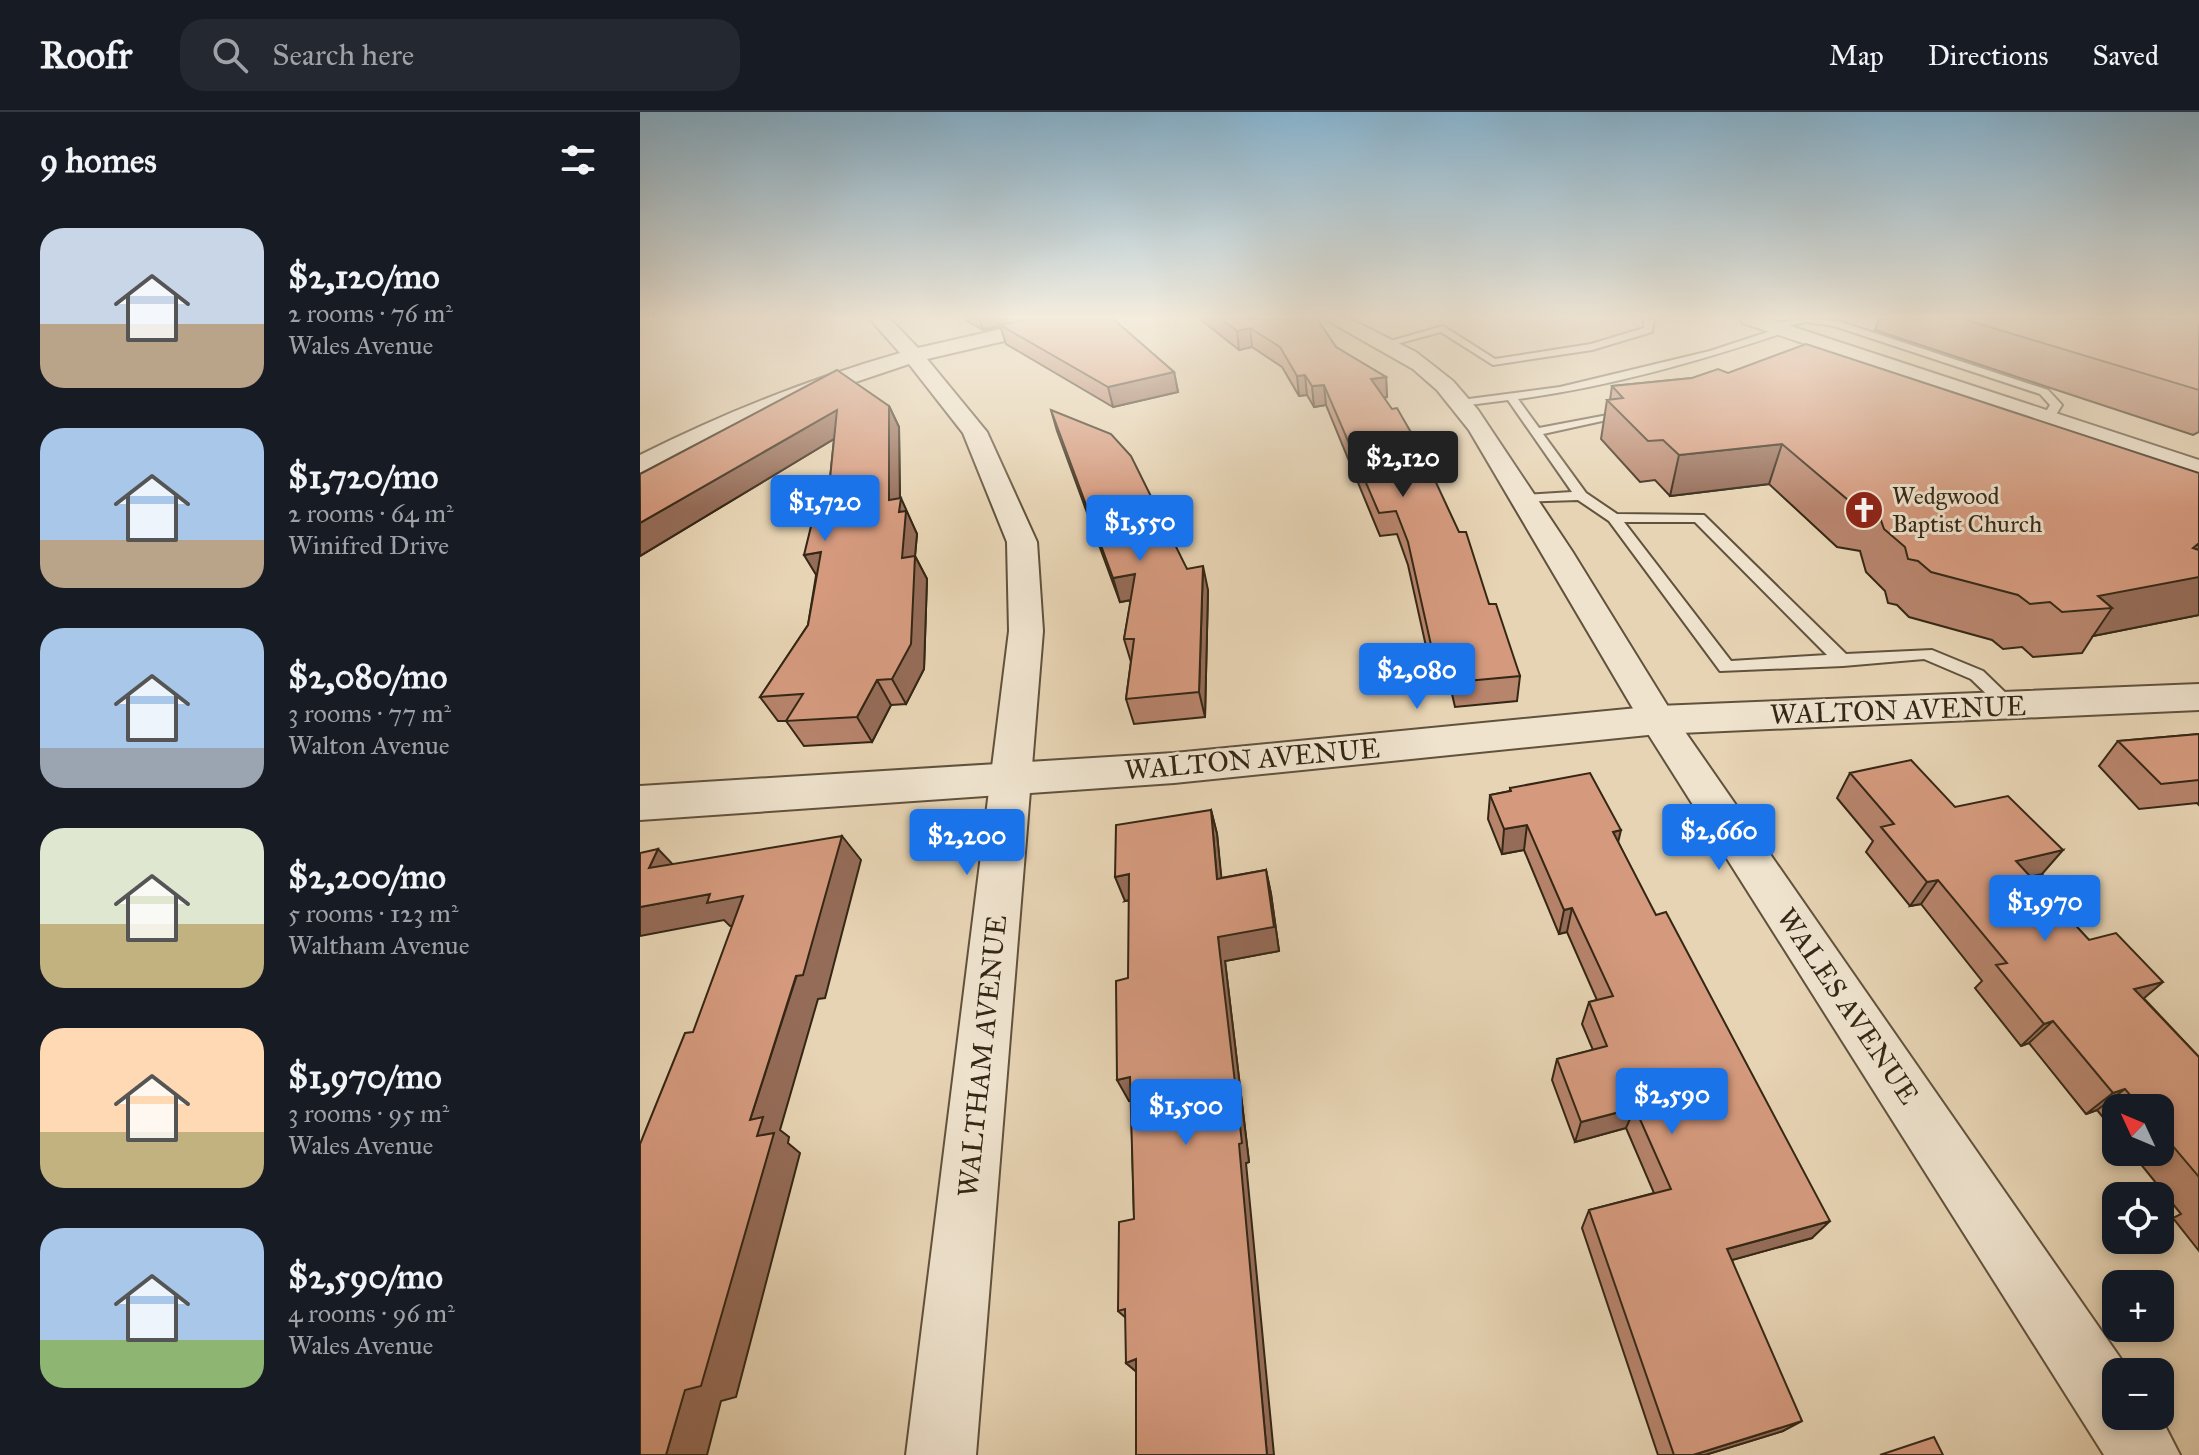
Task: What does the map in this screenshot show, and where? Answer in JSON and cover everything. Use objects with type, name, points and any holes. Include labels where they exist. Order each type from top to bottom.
[{"type":"street","points":[[640,465],[778,401],[838,382]]},
{"type":"street","name":"WALTHAM AVENUE","points":[[935,382],[975,432],[1022,542],[1026,631],[941,1455]]},
{"type":"street","name":"WALES AVENUE","points":[[1440,382],[1461,403],[1524,499],[1592,606],[1658,720],[2102,1390]]},
{"type":"street","points":[[1926,382],[2199,468]]},
{"type":"street","name":"WALTON AVENUE","points":[[640,803],[1174,768],[1658,720],[2199,697]]},
{"type":"street","points":[[2128,1430],[2145,1455]]},
{"type":"lane","points":[[1461,403],[1560,390],[1594,382]]},
{"type":"lane","points":[[2013,382],[2044,392],[2056,405],[2048,418]]},
{"type":"lane","points":[[1511,397],[1581,496],[1614,518],[1726,667],[1926,654],[1977,675],[2008,705]]},
{"type":"lane","points":[[1536,432],[1650,408]]},
{"type":"lane","points":[[1524,499],[1581,496]]},
{"type":"lane","points":[[1614,518],[1699,518],[1843,661]]},
{"type":"building","points":[[815,382],[854,382],[889,406],[889,500],[901,498],[899,512],[906,511],[902,558],[915,556],[911,644],[892,679],[877,680],[857,717],[786,721],[803,694],[760,697],[808,625],[821,552],[804,555],[815,510],[827,508],[837,410],[640,523],[640,474]]},
{"type":"building","points":[[1099,382],[1131,382],[1108,387]]},
{"type":"building","points":[[1309,382],[1373,382],[1392,409],[1397,408],[1420,448],[1459,532],[1466,532],[1489,604],[1496,604],[1520,676],[1456,682],[1446,644],[1431,645],[1408,542],[1396,511],[1379,513],[1324,385],[1312,386]]},
{"type":"building","points":[[1655,382],[1921,382],[2199,473],[2199,543],[2193,548],[2199,550],[2199,577],[2098,596],[2112,608],[2062,612],[2050,602],[2030,604],[2018,595],[1931,572],[1918,561],[1908,559],[1905,547],[1884,529],[1877,509],[1854,505],[1782,444],[1679,455],[1663,440],[1648,441],[1607,400],[1623,398],[1612,386]]},
{"type":"building","points":[[2171,382],[2199,382],[2199,390]]},
{"type":"building","points":[[1051,410],[1111,434],[1131,456],[1187,569],[1203,566],[1199,692],[1126,699],[1134,639],[1124,639],[1135,574],[1113,578]]},
{"type":"building","points":[[2199,734],[2199,780],[2161,784],[2118,741]]},
{"type":"building","points":[[1911,760],[1955,807],[2008,796],[2063,850],[2016,861],[2089,940],[2116,933],[2163,982],[2134,989],[2199,1057],[2199,1177],[2174,1148],[2174,1094],[2129,1094],[2125,1089],[2113,1093],[2053,1021],[2044,1024],[1996,965],[2007,963],[1938,880],[1927,882],[1881,827],[1894,824],[1850,773]]},
{"type":"building","points":[[1590,773],[1621,830],[1613,832],[1656,915],[1666,912],[1830,1221],[1727,1249],[1802,1421],[1693,1455],[1674,1455],[1589,1210],[1671,1189],[1635,1108],[1581,1122],[1557,1059],[1607,1046],[1589,1002],[1613,996],[1572,908],[1564,910],[1527,825],[1504,829],[1490,795],[1511,791],[1510,788]]},
{"type":"building","points":[[1211,810],[1217,879],[1266,870],[1274,927],[1218,937],[1242,1143],[1239,1144],[1267,1455],[1136,1455],[1136,1359],[1126,1363],[1125,1309],[1118,1311],[1119,1222],[1134,1219],[1130,1077],[1117,1080],[1116,981],[1128,978],[1129,874],[1115,877],[1116,825]]},
{"type":"building","points":[[842,836],[803,975],[796,976],[750,1120],[763,1117],[757,1136],[774,1133],[701,1386],[685,1390],[666,1455],[640,1455],[640,1144],[685,1033],[693,1032],[743,896],[707,903],[710,894],[640,907],[640,853],[658,849],[649,868]]},
{"type":"building","points":[[1934,1437],[1943,1455],[1880,1455]]},
{"type":"place","name":"Wedgwood Baptist Church","points":[[1864,510]]}]
